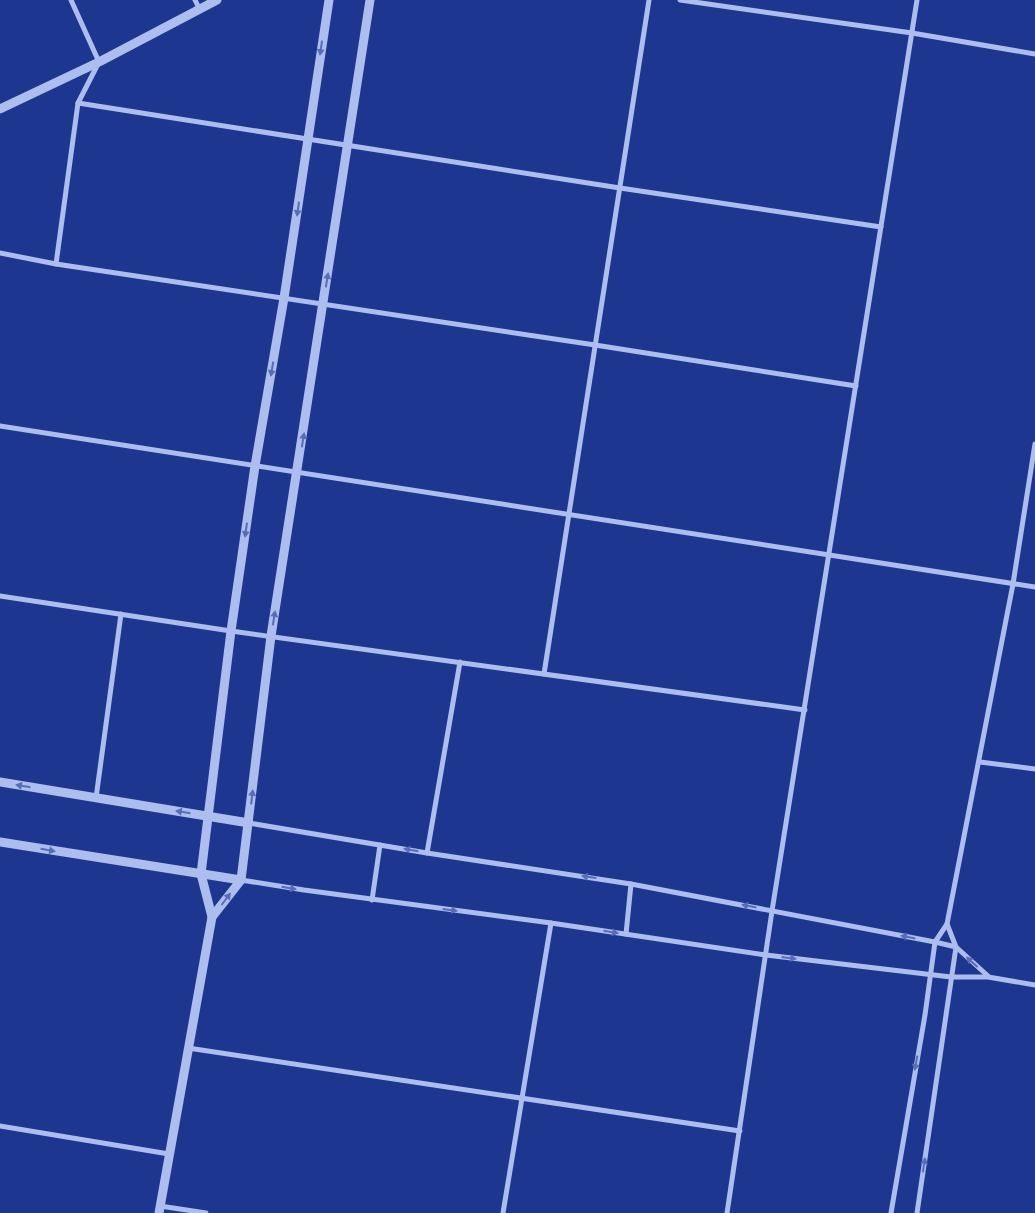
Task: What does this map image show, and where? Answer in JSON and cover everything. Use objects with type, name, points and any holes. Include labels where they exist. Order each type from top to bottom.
[{"type":"street","points":[[71,0],[99,62]]},
{"type":"street","points":[[195,0],[200,10]]},
{"type":"street","points":[[0,110],[99,62],[218,0]]},
{"type":"street","points":[[206,1213],[160,1210],[212,917],[201,874],[231,630],[255,466],[284,298],[328,0]]},
{"type":"street","points":[[212,917],[241,880],[272,636],[370,0]]},
{"type":"street","points":[[544,674],[649,0]]},
{"type":"street","points":[[680,0],[912,33],[1035,54]]},
{"type":"street","points":[[727,1213],[772,911],[917,0]]},
{"type":"street","points":[[56,264],[78,103],[99,62]]},
{"type":"street","points":[[78,103],[881,227]]},
{"type":"street","points":[[0,253],[56,264],[856,386]]},
{"type":"street","points":[[0,426],[1035,587]]},
{"type":"street","points":[[891,1213],[935,942],[947,924],[959,855],[980,762],[1013,584],[1035,444]]},
{"type":"street","points":[[0,596],[804,710]]},
{"type":"street","points":[[96,798],[120,614]]},
{"type":"street","points":[[428,853],[460,662]]},
{"type":"street","points":[[980,762],[1035,768]]},
{"type":"street","points":[[0,782],[428,853],[631,884],[956,947]]},
{"type":"street","points":[[0,842],[372,900],[551,923],[766,955],[929,975],[988,977],[1035,985]]},
{"type":"street","points":[[372,900],[380,845]]},
{"type":"street","points":[[626,934],[631,884]]},
{"type":"street","points":[[503,1213],[551,923]]},
{"type":"street","points":[[947,924],[956,947],[988,977]]},
{"type":"street","points":[[917,1213],[956,947]]},
{"type":"street","points":[[188,1048],[740,1131]]},
{"type":"street","points":[[0,1126],[169,1154]]}]
